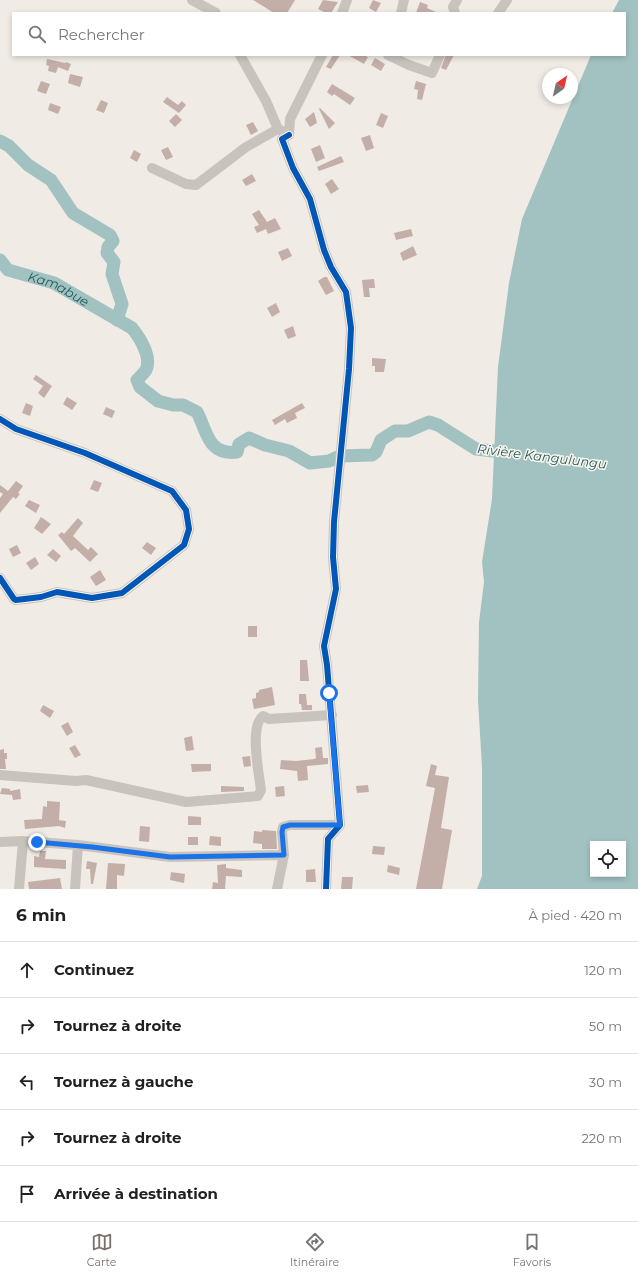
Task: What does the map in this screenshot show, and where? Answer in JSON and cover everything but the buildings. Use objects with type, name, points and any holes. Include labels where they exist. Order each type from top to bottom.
[{"type":"street","points":[[192,0],[214,12]]},
{"type":"street","points":[[342,12],[347,0]]},
{"type":"street","points":[[455,12],[453,7],[457,0]]},
{"type":"street","points":[[499,12],[507,0]]},
{"type":"street","points":[[401,12],[403,1]]},
{"type":"street","points":[[241,56],[266,101],[278,129],[289,135]]},
{"type":"street","points":[[289,135],[290,119],[322,56]]},
{"type":"street","points":[[391,56],[432,73],[440,56]]},
{"type":"street","points":[[152,168],[186,184],[196,185],[246,147],[278,129]]},
{"type":"street","points":[[289,135],[282,139],[285,149],[310,199],[330,267],[346,292],[349,304],[351,328],[349,369],[332,557],[336,589],[324,646],[332,715],[340,825],[328,839],[326,889]]},
{"type":"street","points":[[0,419],[16,429],[85,453],[172,491],[186,510],[190,529],[184,545],[122,593],[92,598],[57,592],[41,597],[16,600],[0,578]]},
{"type":"street","points":[[0,775],[76,781],[86,780],[186,802],[258,796],[261,790],[256,738],[259,719],[263,716],[269,719],[332,715]]},
{"type":"street","points":[[277,889],[284,855],[283,827],[290,825],[340,825]]},
{"type":"street","points":[[0,842],[23,841],[78,845],[170,857],[284,855]]},
{"type":"street","points":[[19,889],[23,841]]},
{"type":"street","points":[[75,889],[78,845]]},
{"type":"water","points":[[619,0],[638,0],[638,889],[477,889],[482,876],[482,767],[478,700],[479,622],[484,582],[482,562],[492,499],[498,367],[509,283],[522,219],[570,104],[578,104],[578,86],[591,56],[626,56],[626,12],[613,12]]},
{"type":"waterway","points":[[0,141],[9,146],[28,165],[51,180],[73,213],[110,235],[113,241],[108,247],[107,253],[114,262],[112,274],[122,304],[117,320]]},
{"type":"waterway","name":"Rivière Kangulungu","points":[[0,260],[8,270],[54,283],[132,328],[142,342],[147,359],[146,370],[137,380],[140,387],[158,401],[173,405],[183,405],[197,412],[210,441],[220,450],[237,452],[239,444],[249,438],[265,445],[289,451],[310,463],[329,461],[340,456],[372,455],[376,452],[381,440],[395,431],[408,431],[429,422],[438,425],[476,449],[510,453]]},
{"type":"cycle path","points":[[289,135],[282,139],[293,168],[310,199],[324,250],[331,267],[346,292],[351,328],[349,369],[334,522],[333,557],[336,589],[324,646],[327,665],[340,825],[328,839],[326,889]]},
{"type":"cycle path","points":[[0,419],[16,429],[85,453],[172,491],[186,510],[189,529],[184,545],[122,593],[92,598],[57,592],[41,597],[16,600],[0,578]]},
{"type":"route","points":[[37,842],[170,857],[284,855],[283,827],[290,825],[340,825],[329,693]]},
{"type":"water label","name":"Kamabue","points":[[58,290]]}]
